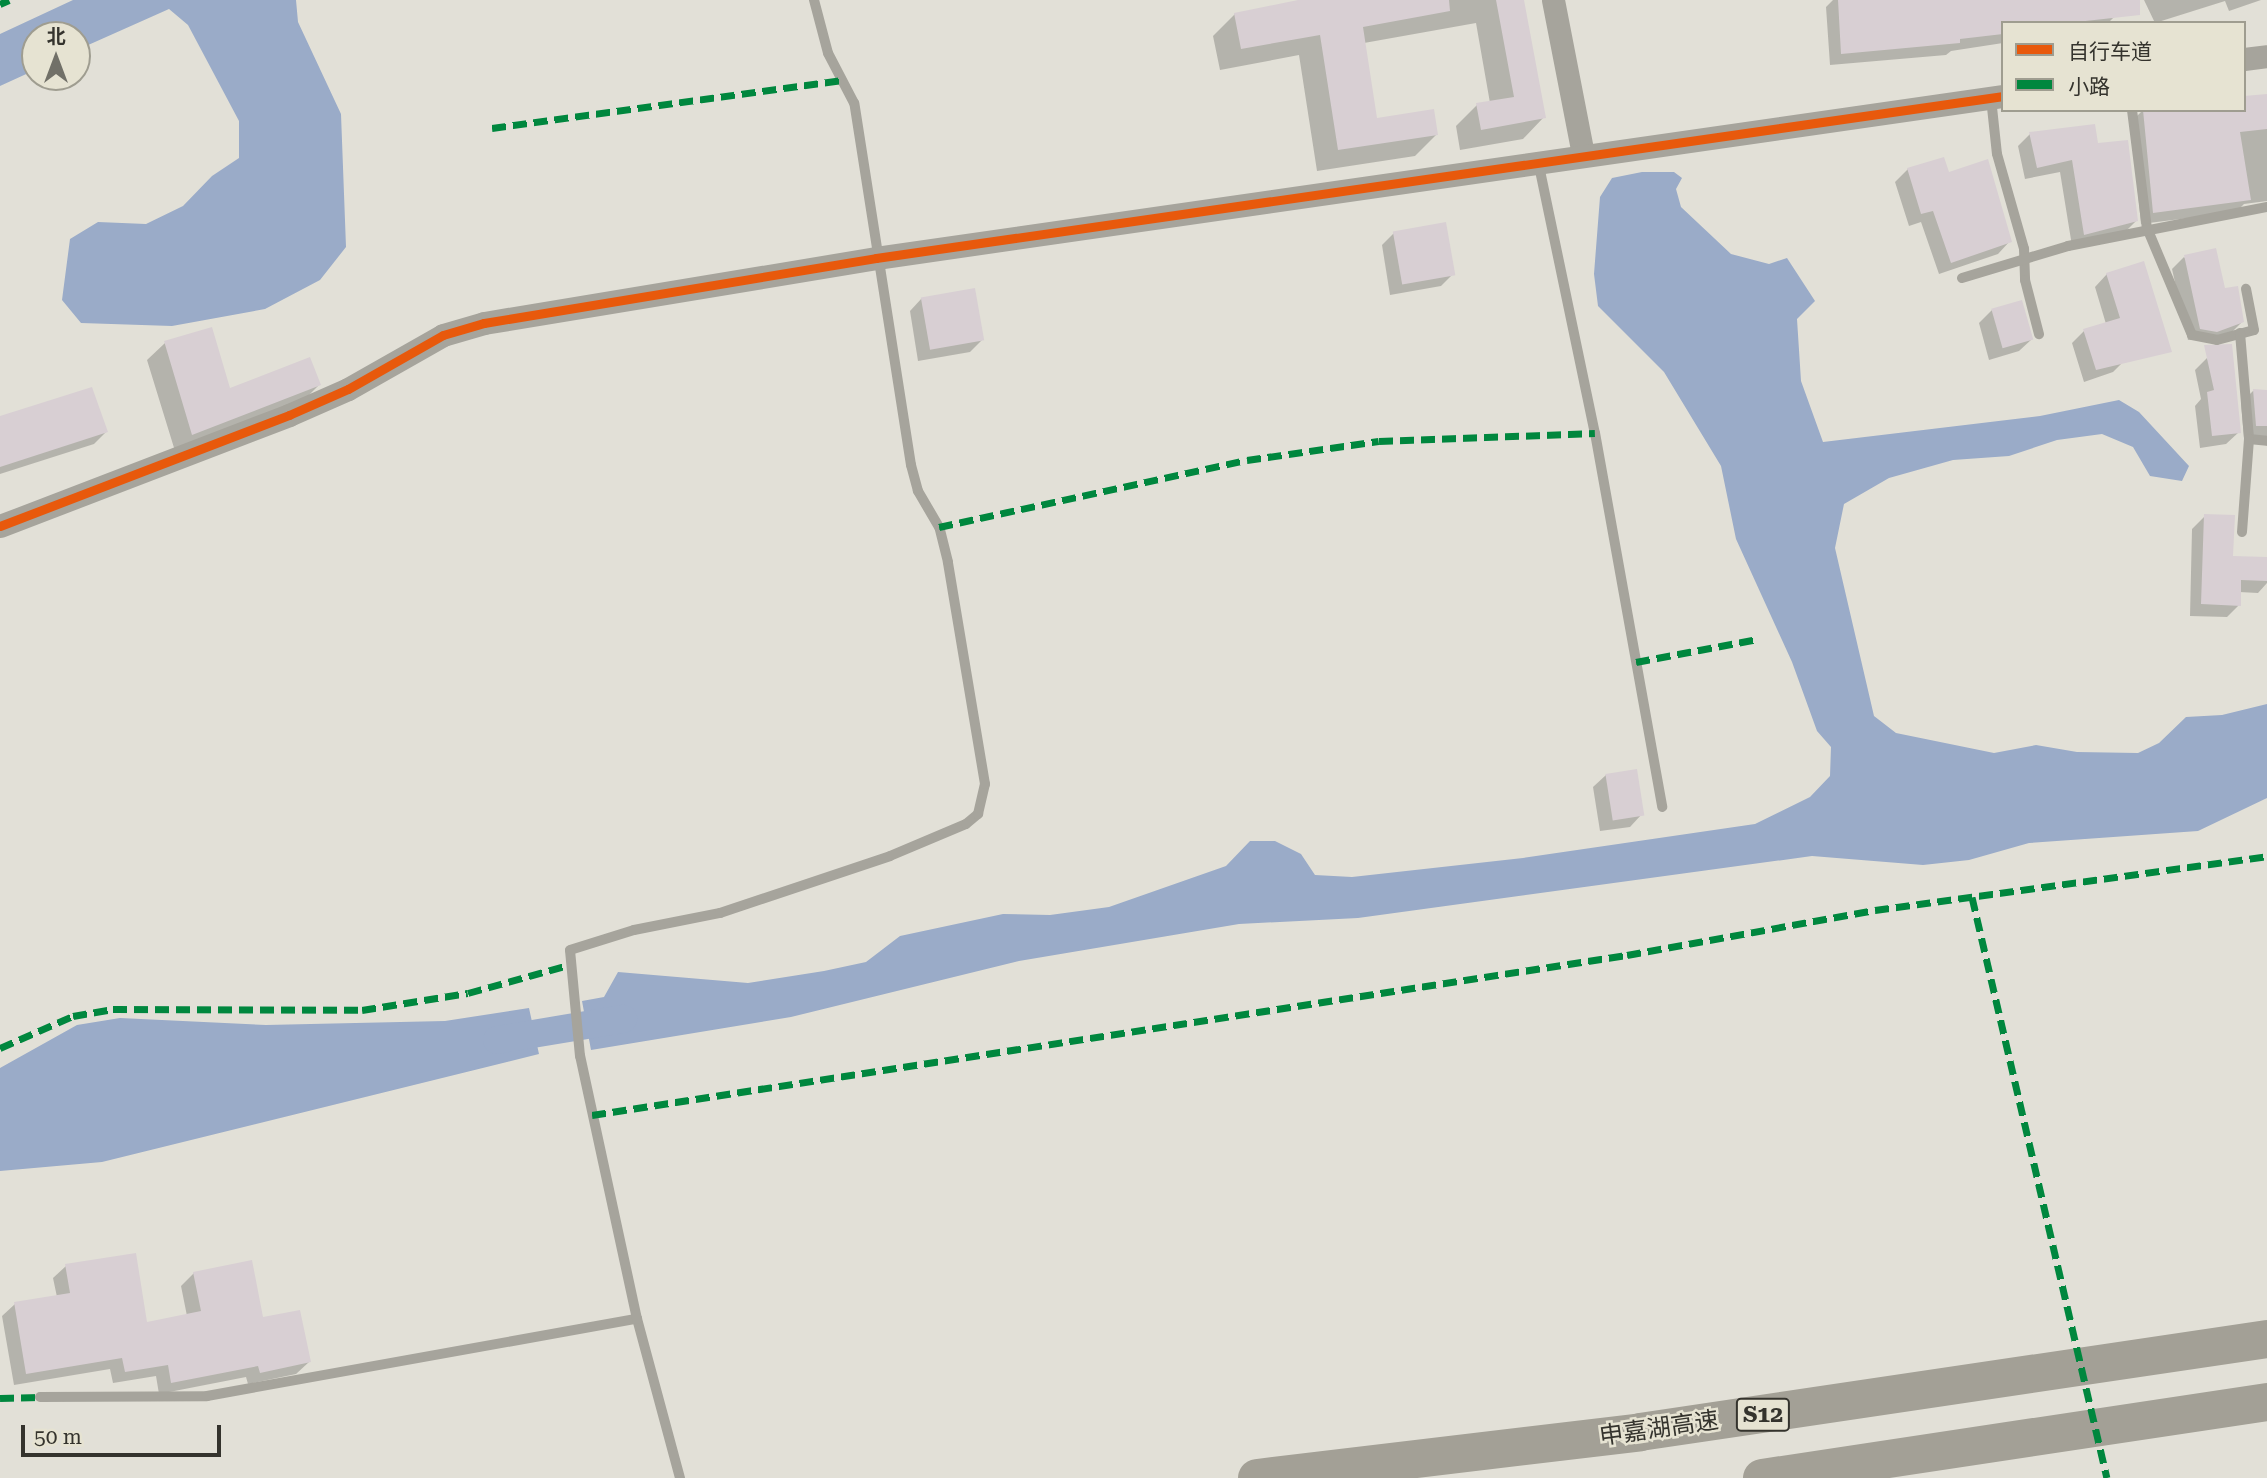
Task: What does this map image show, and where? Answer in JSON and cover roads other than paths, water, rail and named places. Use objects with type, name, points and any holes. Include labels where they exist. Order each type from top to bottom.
[{"type":"highway","name":"申嘉湖高速","points":[[1257,1478],[1640,1432],[2267,1339]]},
{"type":"highway","points":[[1762,1478],[2267,1402]]},
{"type":"street","points":[[1553,0],[1583,153]]},
{"type":"street","points":[[2246,59],[2267,56]]},
{"type":"street","points":[[0,526],[289,415],[348,389],[453,332],[484,323],[876,258],[1242,208],[1583,153],[1997,97]]},
{"type":"lane","points":[[680,1478],[637,1319],[580,1056],[571,995],[570,950],[595,940],[720,913],[890,856],[966,824],[978,814],[985,784],[948,562],[939,527],[918,491],[911,465],[876,258],[854,103],[828,53],[814,0]]},
{"type":"lane","points":[[1997,97],[1997,154],[2024,259],[2039,334]]},
{"type":"lane","points":[[2132,112],[2147,228],[2192,335],[2217,340],[2254,330],[2246,289]]},
{"type":"lane","points":[[1538,161],[1595,433],[1662,807]]},
{"type":"lane","points":[[1962,278],[2024,259],[2147,228],[2267,207]]},
{"type":"lane","points":[[2239,333],[2249,439],[2242,532]]},
{"type":"lane","points":[[2249,439],[2267,441]]},
{"type":"lane","points":[[40,1397],[207,1396],[637,1319]]},
{"type":"water","points":[[73,0],[296,0],[298,22],[341,114],[346,247],[320,280],[265,309],[172,326],[81,323],[62,300],[70,239],[98,222],[146,224],[183,206],[212,176],[239,158],[239,121],[188,25],[169,9],[91,44],[91,21],[28,21]]},
{"type":"water","points":[[21,24],[21,76],[0,86],[0,34]]},
{"type":"water","points":[[1642,172],[1674,172],[1682,178],[1676,189],[1681,207],[1731,254],[1769,264],[1787,258],[1815,301],[1797,319],[1801,381],[1823,442],[2040,416],[2119,400],[2139,412],[2189,466],[2182,481],[2150,476],[2133,447],[2102,434],[2057,440],[2009,456],[1953,460],[1889,478],[1844,504],[1835,548],[1874,716],[1896,733],[1994,753],[2036,745],[2077,752],[2138,753],[2159,743],[2186,717],[2222,715],[2267,704],[2267,798],[2198,831],[2029,843],[1969,860],[1923,865],[1812,856],[1358,918],[1239,924],[1019,961],[791,1017],[591,1050],[582,1001],[604,997],[618,972],[748,983],[824,971],[866,962],[900,936],[1003,914],[1050,915],[1109,907],[1226,866],[1250,841],[1275,841],[1301,854],[1315,875],[1352,877],[1523,858],[1755,824],[1810,797],[1830,776],[1831,747],[1817,731],[1792,662],[1736,539],[1721,466],[1664,372],[1598,306],[1594,274],[1600,197],[1612,178]]},
{"type":"water","points":[[529,1008],[539,1054],[102,1162],[0,1171],[0,1068],[77,1025],[120,1018],[266,1025],[445,1021]]},
{"type":"waterway","points":[[497,1040],[623,1019]]}]
